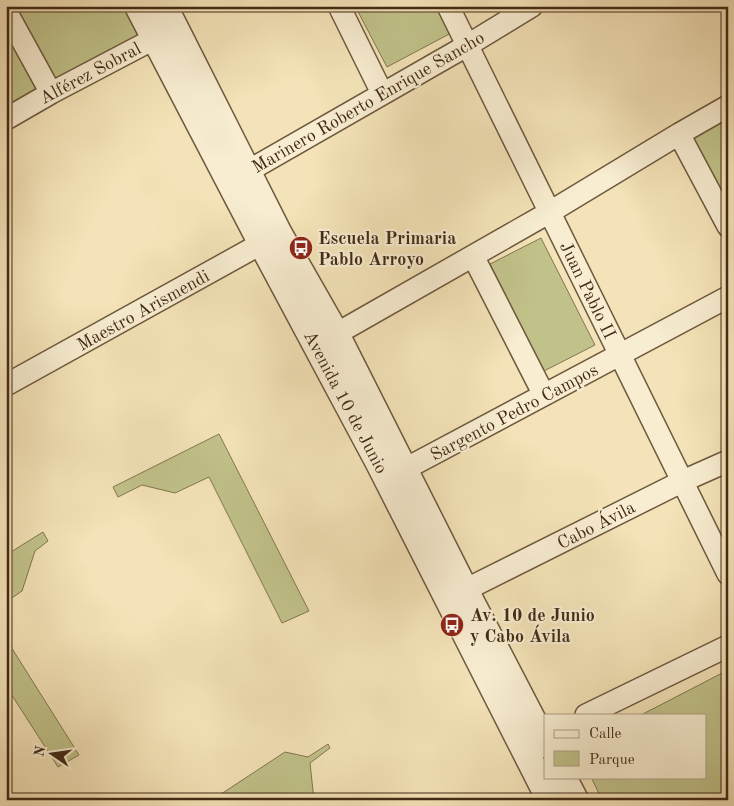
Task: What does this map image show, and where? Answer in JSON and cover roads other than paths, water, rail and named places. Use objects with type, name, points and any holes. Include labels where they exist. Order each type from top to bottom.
[{"type":"street","name":"Avenida 10 de Junio","points":[[138,6],[165,24],[379,463],[550,800]]},
{"type":"street","points":[[339,6],[382,93]]},
{"type":"street","name":"Juan Pablo II","points":[[448,6],[728,574]]},
{"type":"street","name":"Marinero Roberto Enrique Sancho","points":[[238,176],[468,45],[532,6]]},
{"type":"street","points":[[7,16],[51,93]]},
{"type":"street","name":"Alférez Sobral","points":[[6,119],[165,24]]},
{"type":"street","points":[[336,334],[550,212],[728,106]]},
{"type":"street","points":[[679,134],[728,226]]},
{"type":"street","name":"Avenida 10 de Junio","points":[[270,239],[336,334],[465,590],[544,738]]},
{"type":"street","name":"Maestro Arismendi","points":[[6,385],[270,239]]},
{"type":"street","points":[[473,256],[544,395]]},
{"type":"street","name":"Sargento Pedro Campos","points":[[406,470],[728,296]]},
{"type":"street","name":"Cabo Ávila","points":[[465,590],[682,481],[728,461]]},
{"type":"street","points":[[588,714],[728,646]]},
{"type":"street","points":[[564,778],[575,800]]},
{"type":"place","name":"Escuela Primaria Pablo Arroyo","points":[[301,248]]},
{"type":"place","name":"Av. 10 de Junio y Cabo Ávila","points":[[452,625]]}]
